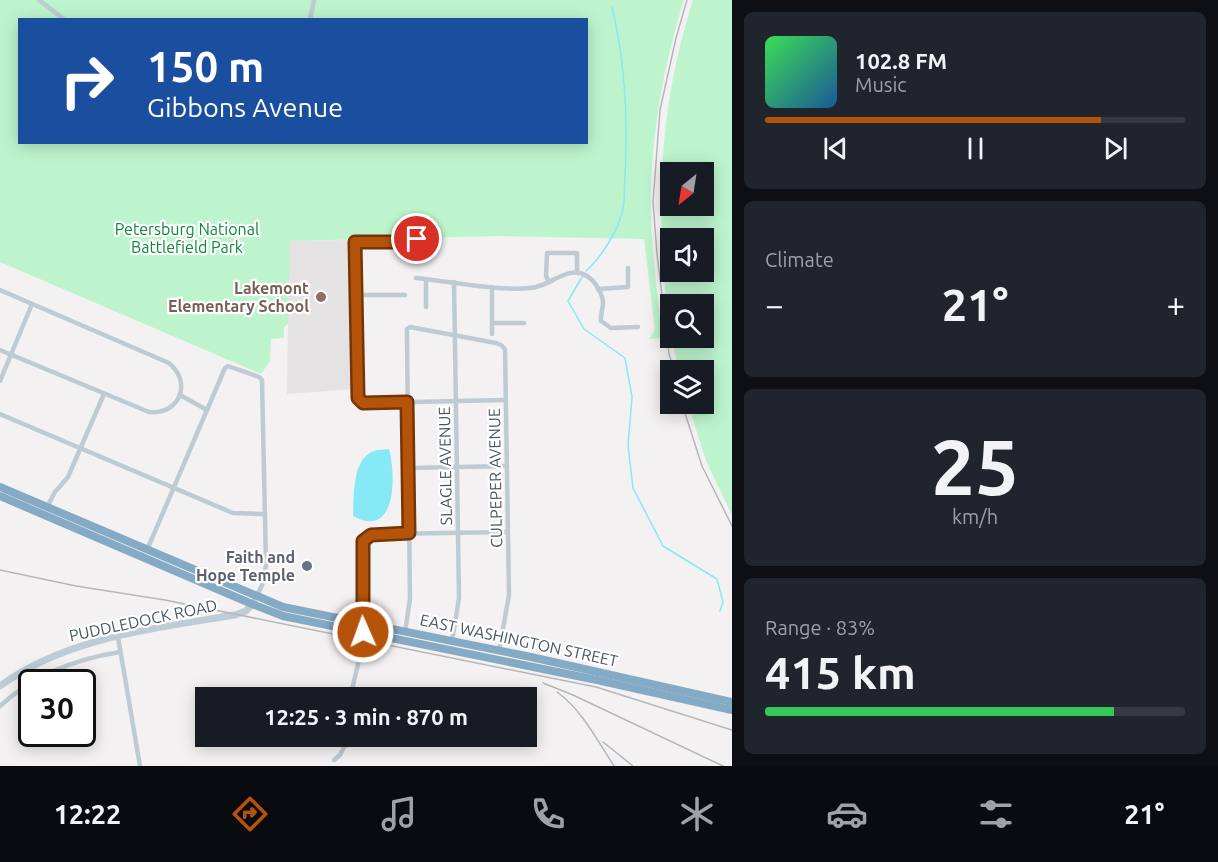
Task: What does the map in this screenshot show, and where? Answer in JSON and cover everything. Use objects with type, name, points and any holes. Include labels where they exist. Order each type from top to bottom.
[{"type":"highway","name":"EAST WASHINGTON STREET","points":[[0,487],[45,511]]},
{"type":"highway","name":"EAST WASHINGTON STREET","points":[[0,496],[45,511],[254,601],[283,616],[363,628],[732,702]]},
{"type":"highway","name":"EAST WASHINGTON STREET","points":[[498,655],[732,710]]},
{"type":"main road","name":"PUDDLEDOCK ROAD","points":[[0,686],[30,667],[60,653],[118,637],[235,615],[246,611],[254,601]]},
{"type":"street","points":[[39,0],[62,18]]},
{"type":"street","points":[[310,18],[314,0]]},
{"type":"street","points":[[418,234],[417,239],[411,242],[355,242],[358,398],[363,403],[505,400]]},
{"type":"street","points":[[549,282],[546,276],[547,253],[577,253],[577,272]]},
{"type":"street","points":[[598,289],[627,288],[629,286],[628,268]]},
{"type":"street","points":[[416,278],[492,287],[528,288],[577,272],[589,277],[598,289],[603,304],[601,321],[611,328],[638,327]]},
{"type":"street","points":[[426,279],[426,307]]},
{"type":"street","name":"SLAGLE AVENUE","points":[[451,646],[459,602],[454,282]]},
{"type":"street","points":[[492,287],[492,334]]},
{"type":"street","points":[[0,290],[169,363],[179,375],[180,395],[169,409],[154,413],[144,411],[0,350]]},
{"type":"street","points":[[356,295],[405,295]]},
{"type":"street","points":[[0,381],[32,304]]},
{"type":"street","points":[[492,322],[524,323]]},
{"type":"street","points":[[404,636],[410,599],[408,328],[416,327],[456,335]]},
{"type":"street","name":"CULPEPER AVENUE","points":[[456,335],[504,346],[508,598],[498,655]]},
{"type":"street","points":[[146,554],[226,366],[259,377],[262,380],[265,577],[254,601]]},
{"type":"street","points":[[45,511],[55,492],[68,477],[104,394]]},
{"type":"street","points":[[180,395],[207,410]]},
{"type":"street","points":[[0,414],[233,513],[264,514]]},
{"type":"street","points":[[408,468],[507,466]]},
{"type":"street","points":[[353,687],[362,646],[362,544],[368,536],[409,533],[507,532]]},
{"type":"street","points":[[118,637],[140,766]]},
{"type":"street","points":[[0,706],[25,686],[63,666],[85,658],[120,652]]},
{"type":"street","points":[[334,760],[344,747]]},
{"type":"shaded area","name":"Lakemont Elementary School","points":[[353,240],[355,389],[287,394],[289,241]]},
{"type":"green space","name":"Petersburg National Battlefield Park","points":[[0,0],[684,0],[668,58],[654,148],[651,209],[660,338],[649,339],[655,330],[644,239],[499,236],[290,241],[288,324],[284,327],[284,338],[271,339],[270,361],[261,374],[0,262]]},
{"type":"green space","points":[[693,0],[732,0],[732,515],[706,461],[691,414],[714,414],[714,360],[676,360],[674,348],[714,348],[714,294],[665,294],[664,282],[714,282],[714,228],[661,228],[661,216],[714,216],[714,162],[662,162],[672,83]]},
{"type":"water","points":[[389,449],[393,474],[390,501],[386,512],[378,519],[367,521],[353,516],[354,489],[362,461],[374,451]]},
{"type":"waterway","points":[[586,271],[609,243],[624,205],[626,155],[624,91],[620,48],[612,7]]},
{"type":"waterway","points":[[582,277],[568,301],[584,329],[625,358],[632,397],[628,445],[633,488],[663,546],[717,579],[723,602],[720,611]]},
{"type":"railway","points":[[671,360],[657,254],[653,202],[660,110],[687,0]]},
{"type":"railway","points":[[685,414],[702,466],[732,526]]},
{"type":"railway","points":[[0,570],[76,586],[165,600],[596,687],[732,730]]},
{"type":"railway","points":[[543,683],[723,766]]},
{"type":"railway","points":[[557,692],[582,716],[614,766]]},
{"type":"railway","points":[[603,742],[633,766]]},
{"type":"place","name":"Lakemont Elementary School","points":[[321,297]]},
{"type":"place","name":"Faith and Hope Temple","points":[[307,566]]},
{"type":"route","points":[[363,632],[363,541],[371,535],[409,533],[408,423],[407,402],[363,403],[358,398],[355,242],[413,242],[417,239]]}]
